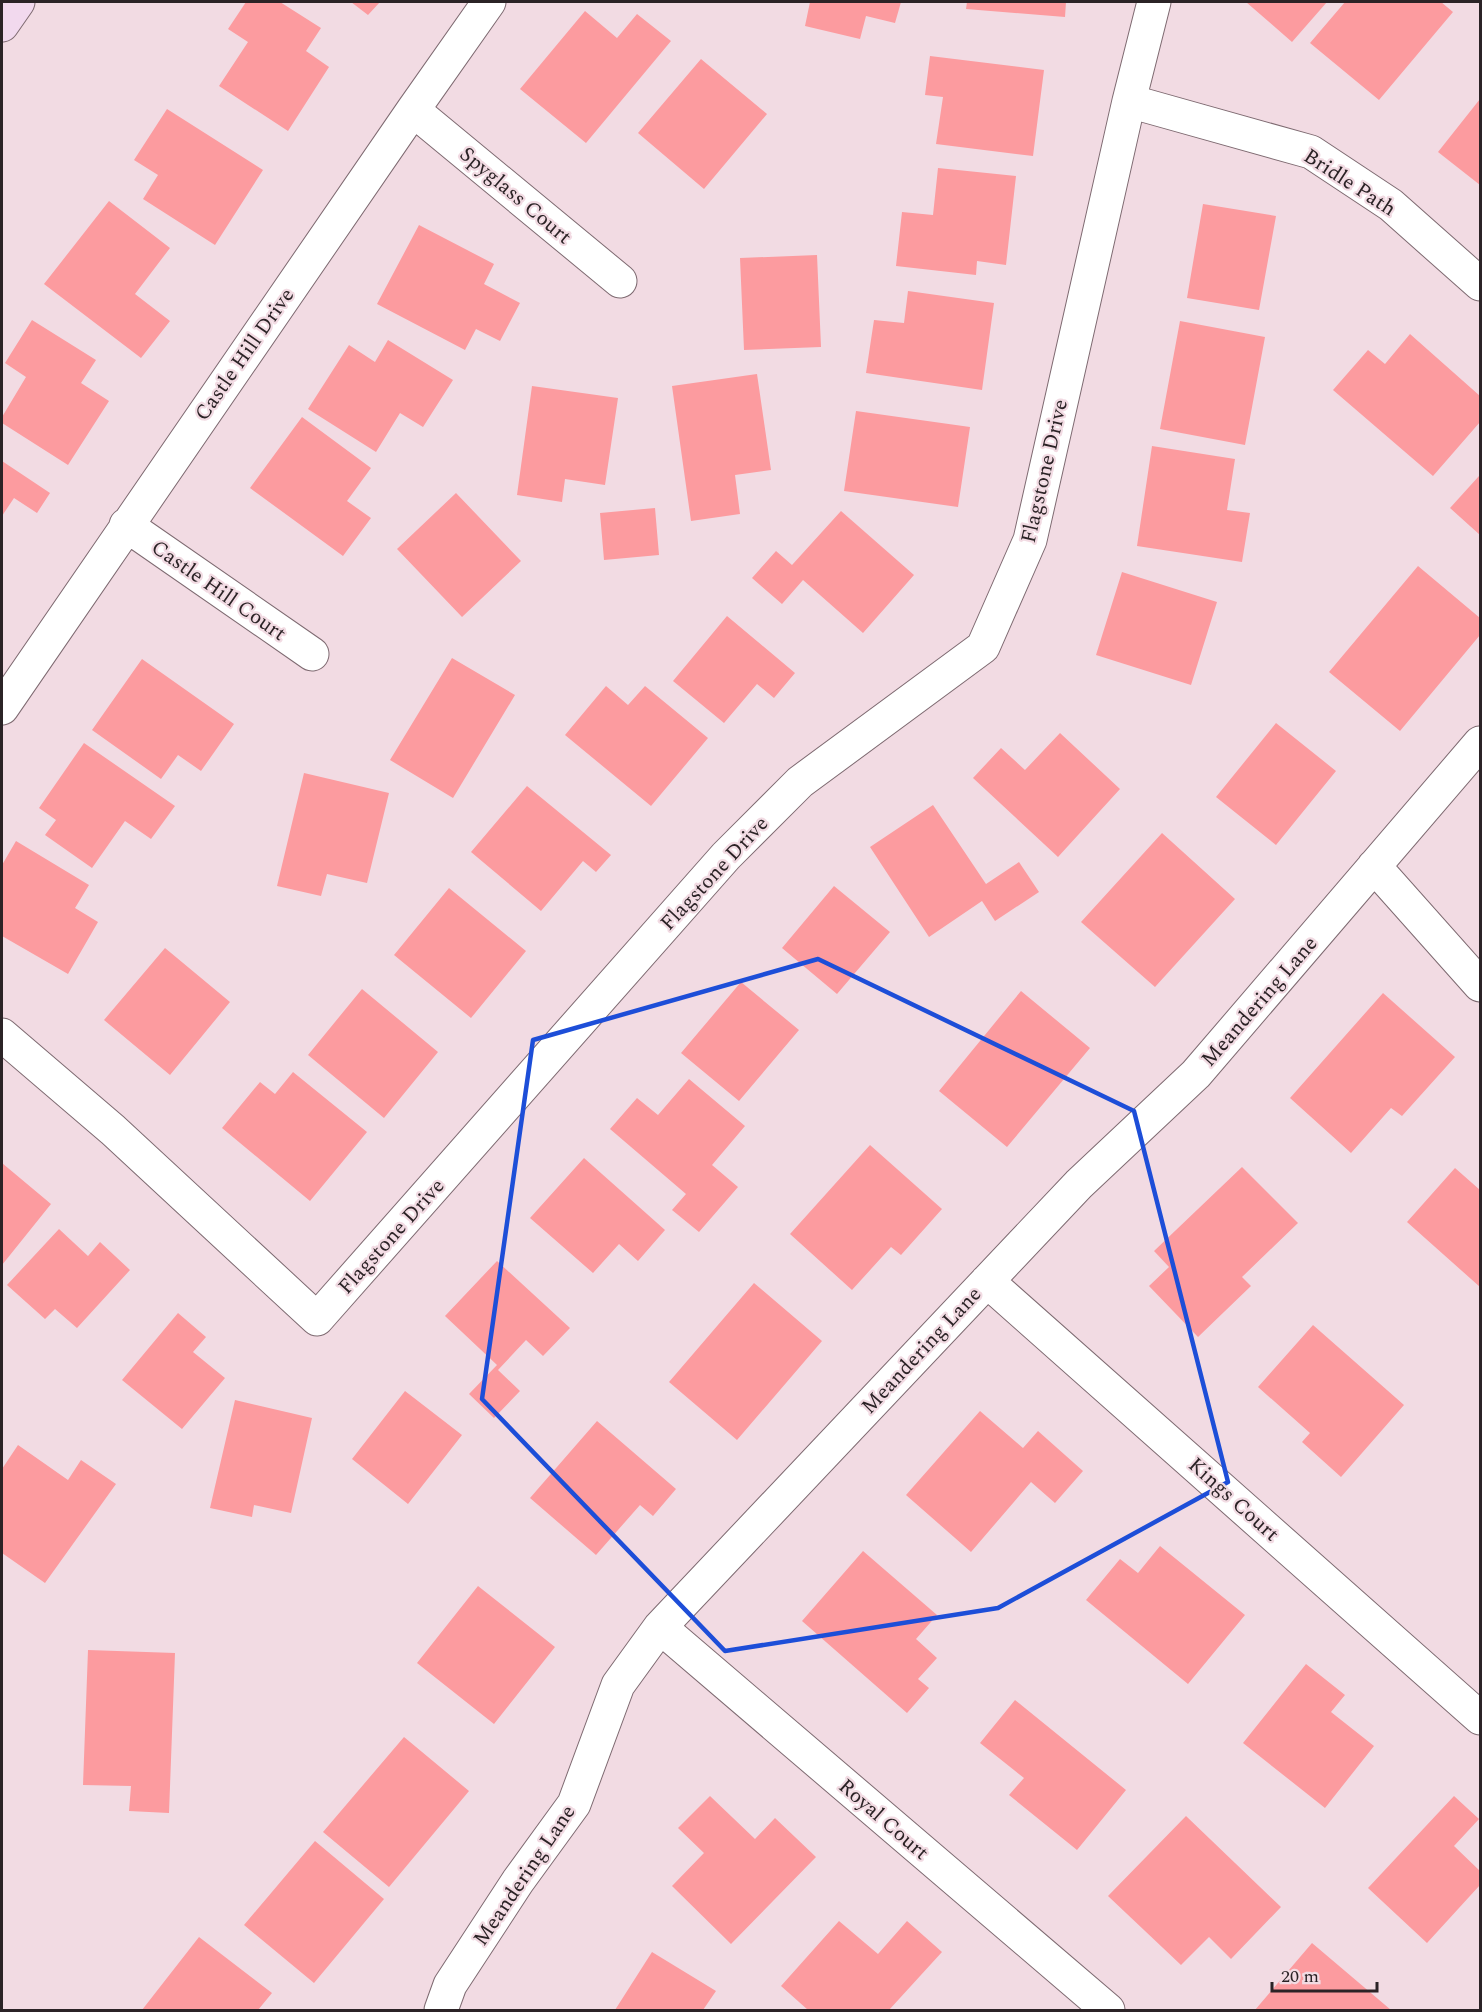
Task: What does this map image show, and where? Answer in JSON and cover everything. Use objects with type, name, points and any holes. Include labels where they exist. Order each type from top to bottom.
[{"type":"street","name":"Castle Hill Drive","points":[[2,708],[126,525],[489,2]]},
{"type":"street","name":"Flagstone Drive","points":[[2,1035],[113,1130],[317,1319],[726,856],[801,782],[983,647],[1030,540],[1129,101],[1154,2]]},
{"type":"street","name":"Bridle Path","points":[[1129,101],[1311,152],[1391,205],[1480,284]]},
{"type":"street","name":"Spyglass Court","points":[[413,110],[620,281]]},
{"type":"street","name":"Castle Hill Court","points":[[126,525],[312,654]]},
{"type":"street","name":"Meandering Lane","points":[[441,2010],[450,1985],[518,1881],[574,1804],[618,1686],[660,1627],[1078,1184],[1196,1074],[1480,743]]},
{"type":"street","points":[[1374,867],[1480,985]]},
{"type":"street","name":"Kings Court","points":[[987,1281],[1480,1718]]},
{"type":"street","name":"Royal Court","points":[[660,1627],[1108,2010]]},
{"type":"highlighted area","points":[[818,959],[1134,1111],[1228,1482],[998,1608],[725,1651],[482,1399],[533,1040]]},
{"type":"building","points":[[246,2],[280,2],[321,28],[306,51],[329,67],[288,131],[219,86],[248,42],[228,29]]},
{"type":"building","points":[[351,2],[380,2],[368,15]]},
{"type":"building","points":[[810,2],[901,2],[895,23],[866,16],[860,39],[805,26]]},
{"type":"building","points":[[967,2],[1066,2],[1065,17],[966,9]]},
{"type":"building","points":[[1246,2],[1327,2],[1292,42]]},
{"type":"building","points":[[1345,2],[1441,2],[1453,12],[1379,100],[1310,43]]},
{"type":"building","points":[[585,11],[617,38],[637,14],[671,41],[586,143],[520,89]]},
{"type":"building","points":[[930,56],[1044,70],[1033,156],[936,144],[943,97],[925,95]]},
{"type":"building","points":[[701,59],[767,114],[704,189],[638,133]]},
{"type":"building","points":[[1480,99],[1480,185],[1438,152]]},
{"type":"building","points":[[167,109],[263,170],[215,245],[143,199],[158,175],[134,160]]},
{"type":"building","points":[[938,168],[1016,176],[1006,265],[977,261],[976,275],[896,266],[902,212],[933,215]]},
{"type":"building","points":[[109,201],[170,248],[135,294],[170,321],[141,358],[44,284]]},
{"type":"building","points":[[1203,204],[1276,216],[1259,310],[1187,298]]},
{"type":"building","points":[[419,225],[494,264],[484,284],[520,303],[500,341],[476,329],[465,350],[377,304]]},
{"type":"building","points":[[817,255],[821,347],[744,350],[740,258]]},
{"type":"building","points":[[908,291],[994,303],[982,390],[866,373],[874,320],[904,323]]},
{"type":"building","points":[[32,320],[96,360],[81,383],[109,401],[68,465],[2,423],[2,417],[26,377],[5,363]]},
{"type":"building","points":[[1180,321],[1265,337],[1245,445],[1160,429]]},
{"type":"building","points":[[1410,334],[1480,396],[1480,422],[1433,476],[1333,390],[1368,350],[1385,364]]},
{"type":"building","points":[[388,340],[453,380],[423,427],[400,413],[376,452],[308,409],[349,345],[375,362]]},
{"type":"building","points":[[757,374],[771,470],[735,475],[740,514],[691,521],[672,386]]},
{"type":"building","points":[[532,386],[618,398],[605,485],[565,479],[562,502],[517,495]]},
{"type":"building","points":[[856,411],[970,427],[958,507],[844,491]]},
{"type":"building","points":[[302,417],[371,468],[347,501],[371,518],[343,556],[250,488]]},
{"type":"building","points":[[1152,446],[1235,459],[1227,510],[1250,513],[1242,562],[1137,546]]},
{"type":"building","points":[[2,461],[50,493],[37,513],[14,498],[2,516]]},
{"type":"building","points":[[1480,477],[1480,535],[1450,508]]},
{"type":"building","points":[[456,493],[521,561],[462,617],[397,549]]},
{"type":"building","points":[[655,508],[659,555],[604,560],[600,513]]},
{"type":"building","points":[[841,511],[914,575],[863,633],[803,580],[782,604],[752,578],[776,551],[792,565]]},
{"type":"building","points":[[1418,566],[1480,618],[1480,635],[1400,731],[1329,672]]},
{"type":"building","points":[[1122,572],[1217,602],[1191,685],[1096,655]]},
{"type":"building","points":[[727,616],[795,673],[774,698],[757,684],[724,723],[673,681]]},
{"type":"building","points":[[452,658],[515,695],[453,798],[390,760]]},
{"type":"building","points":[[142,659],[234,724],[201,771],[178,755],[161,779],[92,730]]},
{"type":"building","points":[[606,686],[628,705],[645,686],[708,738],[651,806],[565,735]]},
{"type":"building","points":[[1276,723],[1336,771],[1276,845],[1216,797]]},
{"type":"building","points":[[1060,733],[1120,789],[1058,857],[973,778],[1001,748],[1025,770]]},
{"type":"building","points":[[84,743],[175,806],[151,839],[125,821],[92,868],[45,835],[56,820],[39,808]]},
{"type":"building","points":[[304,773],[389,793],[367,883],[327,874],[321,896],[277,886]]},
{"type":"building","points":[[527,786],[611,855],[596,872],[583,861],[541,911],[471,852]]},
{"type":"building","points":[[933,805],[986,884],[1019,862],[1039,892],[995,921],[982,901],[929,937],[870,847]]},
{"type":"building","points":[[1162,833],[1235,899],[1155,987],[1081,922]]},
{"type":"building","points":[[16,841],[89,885],[75,908],[98,922],[68,974],[2,936],[2,865]]},
{"type":"building","points":[[834,886],[890,932],[837,994],[782,948]]},
{"type":"building","points":[[449,888],[526,951],[471,1018],[394,955]]},
{"type":"building","points":[[165,948],[230,1002],[170,1075],[104,1020]]},
{"type":"building","points":[[741,982],[799,1030],[739,1101],[681,1053]]},
{"type":"building","points":[[362,989],[438,1052],[384,1118],[308,1055]]},
{"type":"building","points":[[1021,991],[1090,1048],[1007,1147],[939,1091]]},
{"type":"building","points":[[1383,993],[1455,1057],[1402,1116],[1391,1108],[1351,1153],[1290,1098]]},
{"type":"building","points":[[293,1072],[367,1132],[310,1201],[222,1128],[260,1082],[275,1094]]},
{"type":"building","points":[[689,1079],[745,1126],[712,1165],[738,1187],[699,1232],[672,1210],[686,1194],[610,1129],[637,1098],[658,1115]]},
{"type":"building","points":[[870,1145],[942,1209],[901,1255],[891,1247],[852,1290],[790,1234]]},
{"type":"building","points":[[584,1158],[665,1230],[638,1261],[619,1244],[593,1273],[530,1218]]},
{"type":"building","points":[[2,1163],[51,1204],[2,1265]]},
{"type":"building","points":[[1242,1167],[1298,1223],[1242,1277],[1251,1286],[1198,1337],[1149,1286],[1169,1267],[1154,1251]]},
{"type":"building","points":[[1455,1168],[1480,1190],[1480,1287],[1407,1222]]},
{"type":"building","points":[[59,1229],[88,1256],[100,1242],[130,1270],[77,1328],[55,1309],[45,1319],[7,1285]]},
{"type":"building","points":[[497,1261],[570,1328],[543,1356],[526,1340],[498,1370],[520,1391],[494,1418],[469,1394],[497,1365],[445,1316]]},
{"type":"building","points":[[754,1283],[822,1341],[737,1440],[669,1382]]},
{"type":"building","points":[[178,1313],[206,1337],[193,1352],[225,1378],[182,1429],[122,1380]]},
{"type":"building","points":[[1313,1325],[1404,1405],[1341,1477],[1302,1442],[1310,1433],[1258,1387]]},
{"type":"building","points":[[405,1391],[462,1435],[408,1504],[352,1459]]},
{"type":"building","points":[[235,1400],[312,1418],[291,1513],[254,1505],[252,1517],[210,1508]]},
{"type":"building","points":[[980,1411],[1023,1448],[1038,1431],[1083,1471],[1055,1503],[1031,1482],[971,1552],[906,1495]]},
{"type":"building","points":[[597,1421],[676,1489],[653,1516],[640,1505],[596,1555],[530,1498]]},
{"type":"building","points":[[18,1445],[68,1480],[81,1460],[116,1484],[45,1583],[2,1553],[2,1469]]},
{"type":"building","points":[[1160,1546],[1245,1615],[1188,1684],[1086,1600],[1120,1559],[1138,1573]]},
{"type":"building","points":[[863,1551],[937,1615],[916,1639],[937,1658],[918,1679],[929,1688],[907,1713],[802,1621]]},
{"type":"building","points":[[478,1586],[555,1647],[494,1724],[417,1663]]},
{"type":"building","points":[[88,1650],[175,1653],[169,1813],[129,1811],[131,1786],[83,1785]]},
{"type":"building","points":[[1306,1664],[1345,1695],[1331,1712],[1374,1746],[1325,1808],[1243,1743]]},
{"type":"building","points":[[1015,1700],[1126,1790],[1077,1850],[1009,1795],[1024,1778],[980,1743]]},
{"type":"building","points":[[404,1737],[469,1791],[389,1887],[323,1832]]},
{"type":"building","points":[[710,1796],[755,1839],[775,1818],[816,1857],[731,1944],[672,1886],[704,1853],[678,1828]]},
{"type":"building","points":[[1454,1796],[1479,1819],[1454,1846],[1480,1871],[1480,1885],[1427,1943],[1368,1888]]},
{"type":"building","points":[[1186,1816],[1281,1907],[1231,1959],[1209,1937],[1181,1965],[1108,1896]]},
{"type":"building","points":[[315,1841],[384,1899],[314,1983],[244,1925]]},
{"type":"building","points":[[839,1921],[878,1954],[907,1921],[942,1952],[889,2010],[808,2010],[781,1986]]},
{"type":"building","points":[[199,1937],[272,1993],[258,2010],[142,2010]]},
{"type":"building","points":[[1312,1943],[1391,2010],[1255,2010]]},
{"type":"building","points":[[652,1952],[716,1991],[703,2010],[615,2010]]}]
